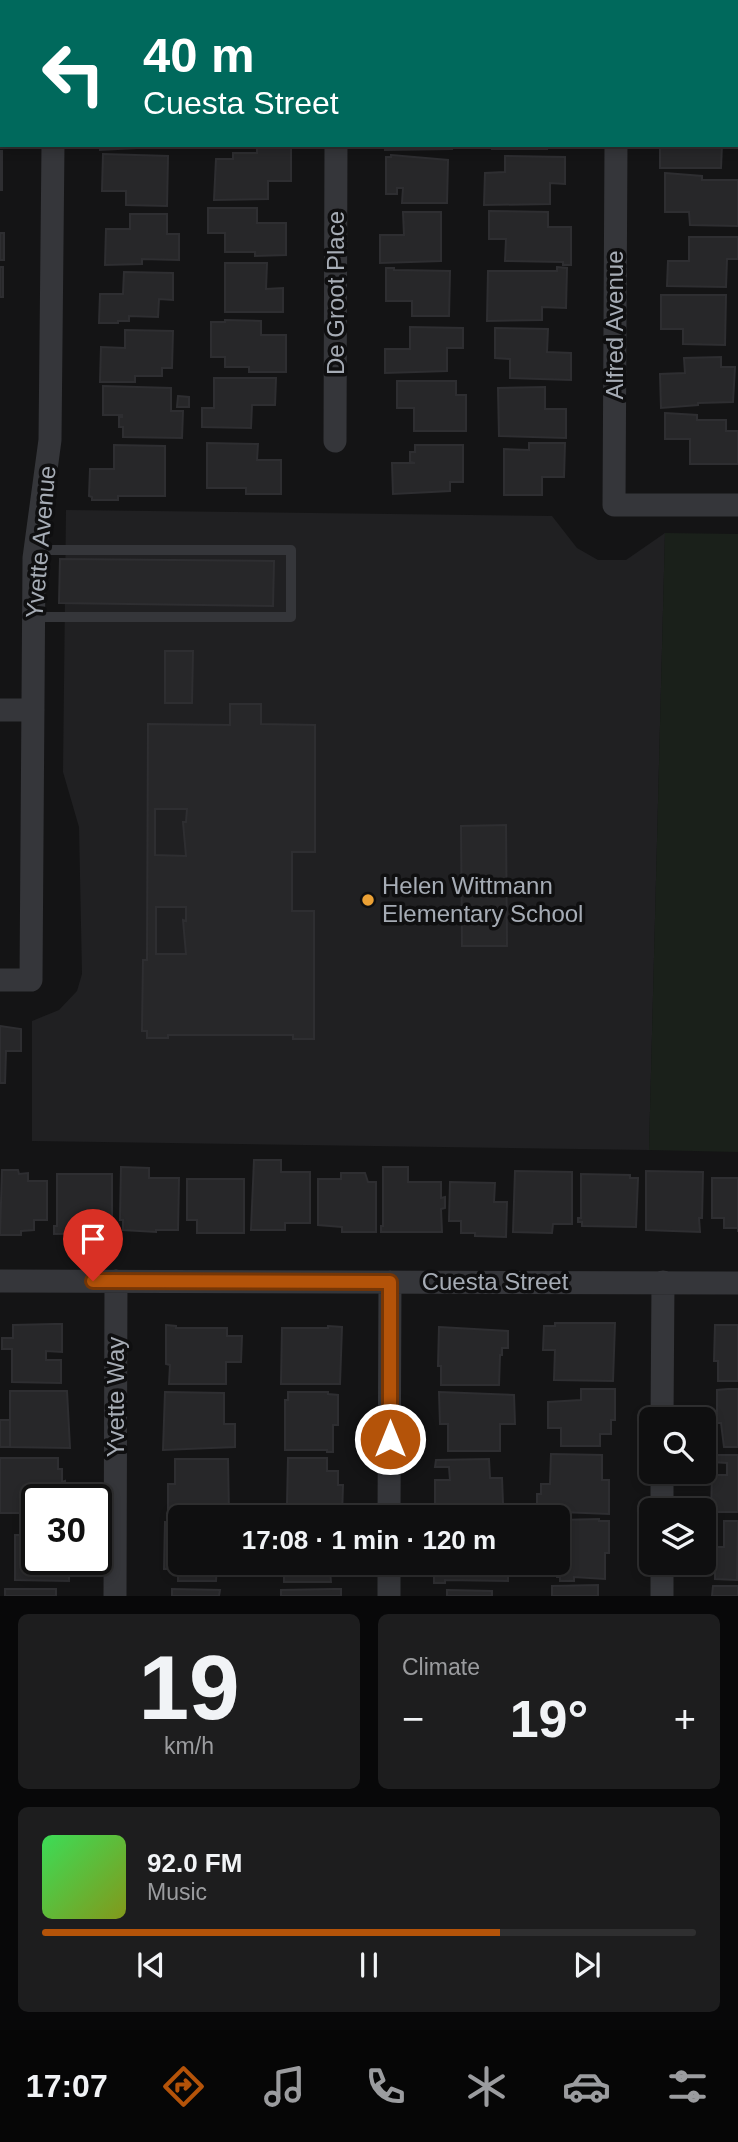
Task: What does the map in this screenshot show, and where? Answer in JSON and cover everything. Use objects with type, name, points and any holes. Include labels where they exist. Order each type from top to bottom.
[{"type":"street","name":"Yvette Avenue","points":[[0,980],[31,980],[33,617],[35,550],[50,440],[53,147]]},
{"type":"street","name":"De Groot Place","points":[[335,441],[336,147]]},
{"type":"street","name":"Alfred Avenue","points":[[617,147],[614,505],[738,505]]},
{"type":"street","points":[[0,710],[33,710]]},
{"type":"street","name":"Cuesta Street","points":[[0,1281],[738,1283]]},
{"type":"street","name":"Yvette Way","points":[[115,1596],[116,1281]]},
{"type":"street","points":[[389,1505],[390,1282]]},
{"type":"street","points":[[662,1407],[663,1282]]},
{"type":"street","points":[[389,1575],[389,1596]]},
{"type":"street","points":[[662,1575],[662,1596]]},
{"type":"lane","points":[[33,617],[291,617],[291,550],[35,550]]},
{"type":"shaded area","name":"Helen Wittmann Elementary School","points":[[66,510],[552,516],[577,548],[598,560],[626,560],[665,533],[649,1150],[32,1141],[32,1021],[59,1010],[77,991],[82,974],[79,827],[63,772]]},
{"type":"shaded area","points":[[665,533],[738,534],[738,1152],[649,1150]]},
{"type":"building","points":[[100,147],[136,147],[136,148],[100,150]]},
{"type":"building","points":[[385,147],[452,147],[452,149],[385,150]]},
{"type":"building","points":[[492,147],[547,147],[547,149]]},
{"type":"building","points":[[660,147],[722,147],[721,168],[660,168]]},
{"type":"building","points":[[257,148],[291,148],[291,181],[268,181],[268,199],[214,200],[216,159],[233,159],[233,153],[257,153]]},
{"type":"building","points":[[2,151],[2,190],[0,190]]},
{"type":"building","points":[[103,154],[168,156],[167,206],[126,205],[126,191],[102,191]]},
{"type":"building","points":[[391,155],[448,160],[447,203],[402,203],[403,188],[397,188],[397,194],[386,194],[386,157]]},
{"type":"building","points":[[505,156],[565,157],[565,184],[550,183],[550,204],[484,205],[485,173],[505,172]]},
{"type":"building","points":[[665,173],[702,176],[702,180],[738,180],[738,226],[690,225],[689,212],[665,212]]},
{"type":"building","points":[[208,208],[257,208],[257,223],[286,223],[286,255],[255,256],[255,252],[225,252],[225,233],[208,233]]},
{"type":"building","points":[[489,211],[548,212],[548,227],[571,227],[571,265],[563,265],[563,262],[505,261],[506,239],[489,239]]},
{"type":"building","points":[[403,212],[441,212],[441,261],[380,263],[380,235],[404,235]]},
{"type":"building","points":[[130,214],[167,214],[167,234],[179,234],[179,260],[142,259],[142,264],[105,265],[106,229],[130,229]]},
{"type":"building","points":[[0,233],[4,233],[4,260],[0,260]]},
{"type":"building","points":[[689,237],[738,237],[738,259],[727,259],[726,287],[667,286],[668,261],[689,261]]},
{"type":"building","points":[[225,263],[267,263],[266,289],[283,288],[283,312],[225,312]]},
{"type":"building","points":[[0,267],[3,267],[3,297],[0,297]]},
{"type":"building","points":[[557,267],[567,268],[566,308],[542,307],[542,320],[487,321],[488,271],[557,271]]},
{"type":"building","points":[[386,268],[450,271],[449,316],[412,316],[412,301],[386,301]]},
{"type":"building","points":[[124,272],[173,273],[173,300],[159,299],[158,317],[129,316],[129,321],[99,323],[100,294],[123,294]]},
{"type":"building","points":[[661,295],[726,295],[725,345],[683,344],[683,329],[661,329]]},
{"type":"building","points":[[261,321],[261,335],[286,335],[286,372],[249,372],[249,367],[225,367],[225,357],[211,357],[211,322]]},
{"type":"building","points":[[410,327],[463,328],[463,348],[447,348],[447,371],[385,373],[385,349],[410,349]]},
{"type":"building","points":[[495,328],[548,329],[547,352],[571,353],[571,380],[510,378],[510,359],[495,358]]},
{"type":"building","points":[[125,330],[173,331],[172,368],[162,368],[162,376],[135,376],[135,382],[100,382],[101,347],[125,348]]},
{"type":"building","points":[[721,357],[721,367],[735,367],[733,402],[661,408],[660,374],[685,373],[684,358]]},
{"type":"building","points":[[214,378],[276,378],[275,405],[252,405],[251,428],[202,427],[202,408],[214,408]]},
{"type":"building","points":[[397,381],[456,381],[456,395],[466,395],[466,431],[414,431],[414,408],[397,408]]},
{"type":"building","points":[[103,386],[171,388],[171,411],[183,411],[182,438],[123,437],[123,427],[119,427],[119,417],[122,415],[103,415]]},
{"type":"building","points":[[545,387],[545,409],[566,409],[566,438],[499,436],[498,388]]},
{"type":"building","points":[[178,396],[189,397],[189,407],[177,407]]},
{"type":"building","points":[[665,413],[697,415],[697,420],[726,420],[726,431],[738,431],[738,464],[690,464],[690,439],[665,439]]},
{"type":"building","points":[[207,443],[258,444],[257,460],[281,460],[281,494],[246,494],[246,488],[207,488]]},
{"type":"building","points":[[529,443],[565,443],[564,477],[542,477],[542,495],[504,495],[504,449],[529,450]]},
{"type":"building","points":[[114,445],[165,446],[165,496],[118,496],[118,500],[92,500],[89,496],[90,469],[114,469]]},
{"type":"building","points":[[415,445],[463,445],[463,482],[450,482],[450,491],[393,494],[392,463],[415,463],[410,462],[410,452],[415,452]]},
{"type":"building","points":[[60,559],[274,561],[273,606],[59,603]]},
{"type":"building","points":[[165,651],[193,651],[192,703],[165,703]]},
{"type":"building","name":"Helen Wittmann Elementary School","points":[[230,704],[261,704],[261,724],[315,725],[315,852],[292,852],[292,911],[314,911],[314,1039],[293,1039],[293,1035],[168,1035],[168,1038],[147,1038],[147,1031],[142,1031],[143,960],[147,960],[148,724],[230,725]],"holes":[[[155,809],[187,809],[186,822],[183,822],[186,856],[155,855]],[[156,907],[186,907],[186,921],[183,920],[186,954],[156,954]]]},
{"type":"building","points":[[506,825],[507,946],[462,946],[461,826]]},
{"type":"building","points":[[0,1026],[21,1029],[21,1051],[6,1051],[5,1083],[0,1083]]},
{"type":"building","points":[[254,1160],[281,1160],[281,1172],[310,1172],[310,1223],[285,1223],[285,1230],[251,1230]]},
{"type":"building","points":[[121,1167],[149,1168],[149,1178],[179,1178],[178,1230],[123,1230],[123,1220],[120,1220]]},
{"type":"building","points":[[383,1167],[408,1167],[408,1182],[441,1182],[441,1198],[445,1197],[445,1208],[441,1209],[442,1232],[381,1232]]},
{"type":"building","points":[[2,1170],[28,1173],[28,1181],[47,1181],[47,1220],[34,1220],[34,1230],[21,1231],[21,1235],[0,1235]]},
{"type":"building","points":[[515,1171],[572,1172],[572,1224],[553,1224],[552,1233],[513,1232]]},
{"type":"building","points":[[646,1171],[703,1172],[700,1232],[646,1230]]},
{"type":"building","points":[[341,1173],[365,1173],[368,1182],[376,1182],[376,1232],[342,1232],[342,1227],[318,1225],[318,1179],[341,1179]]},
{"type":"building","points":[[57,1174],[112,1174],[112,1233],[54,1234],[54,1226],[57,1226]]},
{"type":"building","points":[[581,1174],[630,1175],[630,1178],[638,1178],[636,1227],[582,1226],[582,1222],[578,1222],[578,1218],[581,1218]]},
{"type":"building","points":[[712,1178],[738,1178],[738,1228],[724,1228],[724,1218],[712,1218]]},
{"type":"building","points":[[187,1179],[244,1179],[244,1233],[197,1233],[197,1220],[187,1220]]},
{"type":"building","points":[[450,1182],[495,1183],[494,1202],[507,1202],[506,1237],[461,1233],[461,1221],[449,1221]]},
{"type":"building","points":[[555,1323],[615,1323],[613,1381],[554,1380],[555,1350],[543,1350],[544,1326],[555,1326]]},
{"type":"building","points":[[62,1324],[62,1352],[46,1351],[46,1360],[61,1360],[61,1383],[12,1382],[12,1349],[2,1349],[2,1338],[13,1338],[13,1325]]},
{"type":"building","points":[[166,1325],[176,1328],[227,1328],[227,1336],[242,1336],[241,1362],[226,1362],[226,1384],[169,1384]]},
{"type":"building","points":[[715,1325],[738,1325],[738,1381],[718,1381],[718,1361],[714,1361]]},
{"type":"building","points":[[342,1327],[340,1384],[281,1384],[282,1328]]},
{"type":"building","points":[[439,1327],[508,1331],[508,1348],[502,1348],[500,1355],[499,1385],[441,1385],[441,1366],[438,1366]]},
{"type":"building","points":[[581,1389],[615,1389],[615,1420],[611,1420],[611,1434],[600,1434],[600,1446],[561,1446],[561,1428],[548,1428],[548,1402],[581,1400]]},
{"type":"building","points":[[738,1389],[738,1447],[724,1447],[721,1423],[717,1423],[717,1390]]},
{"type":"building","points":[[10,1391],[67,1391],[70,1448],[10,1447]]},
{"type":"building","points":[[165,1392],[224,1393],[224,1424],[235,1424],[235,1447],[163,1450]]},
{"type":"building","points":[[288,1392],[328,1392],[338,1395],[338,1425],[333,1425],[333,1452],[285,1450],[285,1400],[288,1400]]},
{"type":"building","points":[[439,1392],[514,1395],[515,1424],[500,1424],[500,1451],[448,1451],[448,1424],[440,1424]]},
{"type":"building","points":[[0,1420],[10,1420],[10,1447],[0,1447]]},
{"type":"building","points":[[551,1454],[602,1455],[602,1480],[609,1480],[609,1514],[570,1512],[570,1505],[537,1505],[541,1484],[550,1484]]},
{"type":"building","points":[[716,1455],[738,1455],[738,1512],[716,1512],[716,1498],[711,1498],[712,1484],[716,1484],[716,1475],[727,1475],[727,1463],[716,1462]]},
{"type":"building","points":[[0,1458],[58,1458],[58,1469],[62,1469],[62,1482],[65,1481],[65,1484],[21,1484],[21,1513],[0,1513]]},
{"type":"building","points":[[288,1458],[327,1458],[327,1471],[338,1471],[338,1485],[343,1485],[342,1505],[287,1504]]},
{"type":"building","points":[[175,1459],[228,1459],[229,1505],[168,1505],[168,1484],[175,1484]]},
{"type":"building","points":[[489,1459],[490,1478],[502,1478],[503,1504],[435,1505],[435,1480],[450,1480],[449,1467],[435,1467],[436,1460]]},
{"type":"building","points":[[570,1520],[609,1521],[609,1553],[605,1553],[605,1579],[574,1577],[574,1581],[560,1581],[560,1577],[557,1577],[570,1575]]},
{"type":"building","points":[[724,1521],[738,1521],[737,1580],[715,1579],[716,1547],[724,1547]]},
{"type":"building","points":[[165,1522],[168,1522],[168,1569],[164,1569]]},
{"type":"building","points":[[15,1535],[21,1535],[21,1575],[69,1575],[69,1581],[15,1580]]},
{"type":"building","points":[[178,1575],[216,1575],[216,1581],[178,1581]]},
{"type":"building","points":[[284,1575],[330,1575],[331,1582],[284,1582]]},
{"type":"building","points":[[434,1575],[508,1575],[508,1581],[445,1580],[445,1583],[434,1583]]},
{"type":"building","points":[[598,1585],[598,1596],[552,1596],[552,1586]]},
{"type":"building","points":[[713,1586],[738,1586],[738,1596],[712,1596]]},
{"type":"building","points":[[5,1589],[56,1589],[56,1596],[5,1596]]},
{"type":"building","points":[[172,1589],[220,1590],[219,1596],[172,1596]]},
{"type":"building","points":[[341,1589],[341,1596],[281,1596],[281,1590]]},
{"type":"building","points":[[447,1590],[492,1591],[492,1596],[447,1596]]},
{"type":"place","name":"Helen Wittmann Elementary School","points":[[368,900]]},
{"type":"route","points":[[93,1281],[390,1282],[390,1439]]}]
